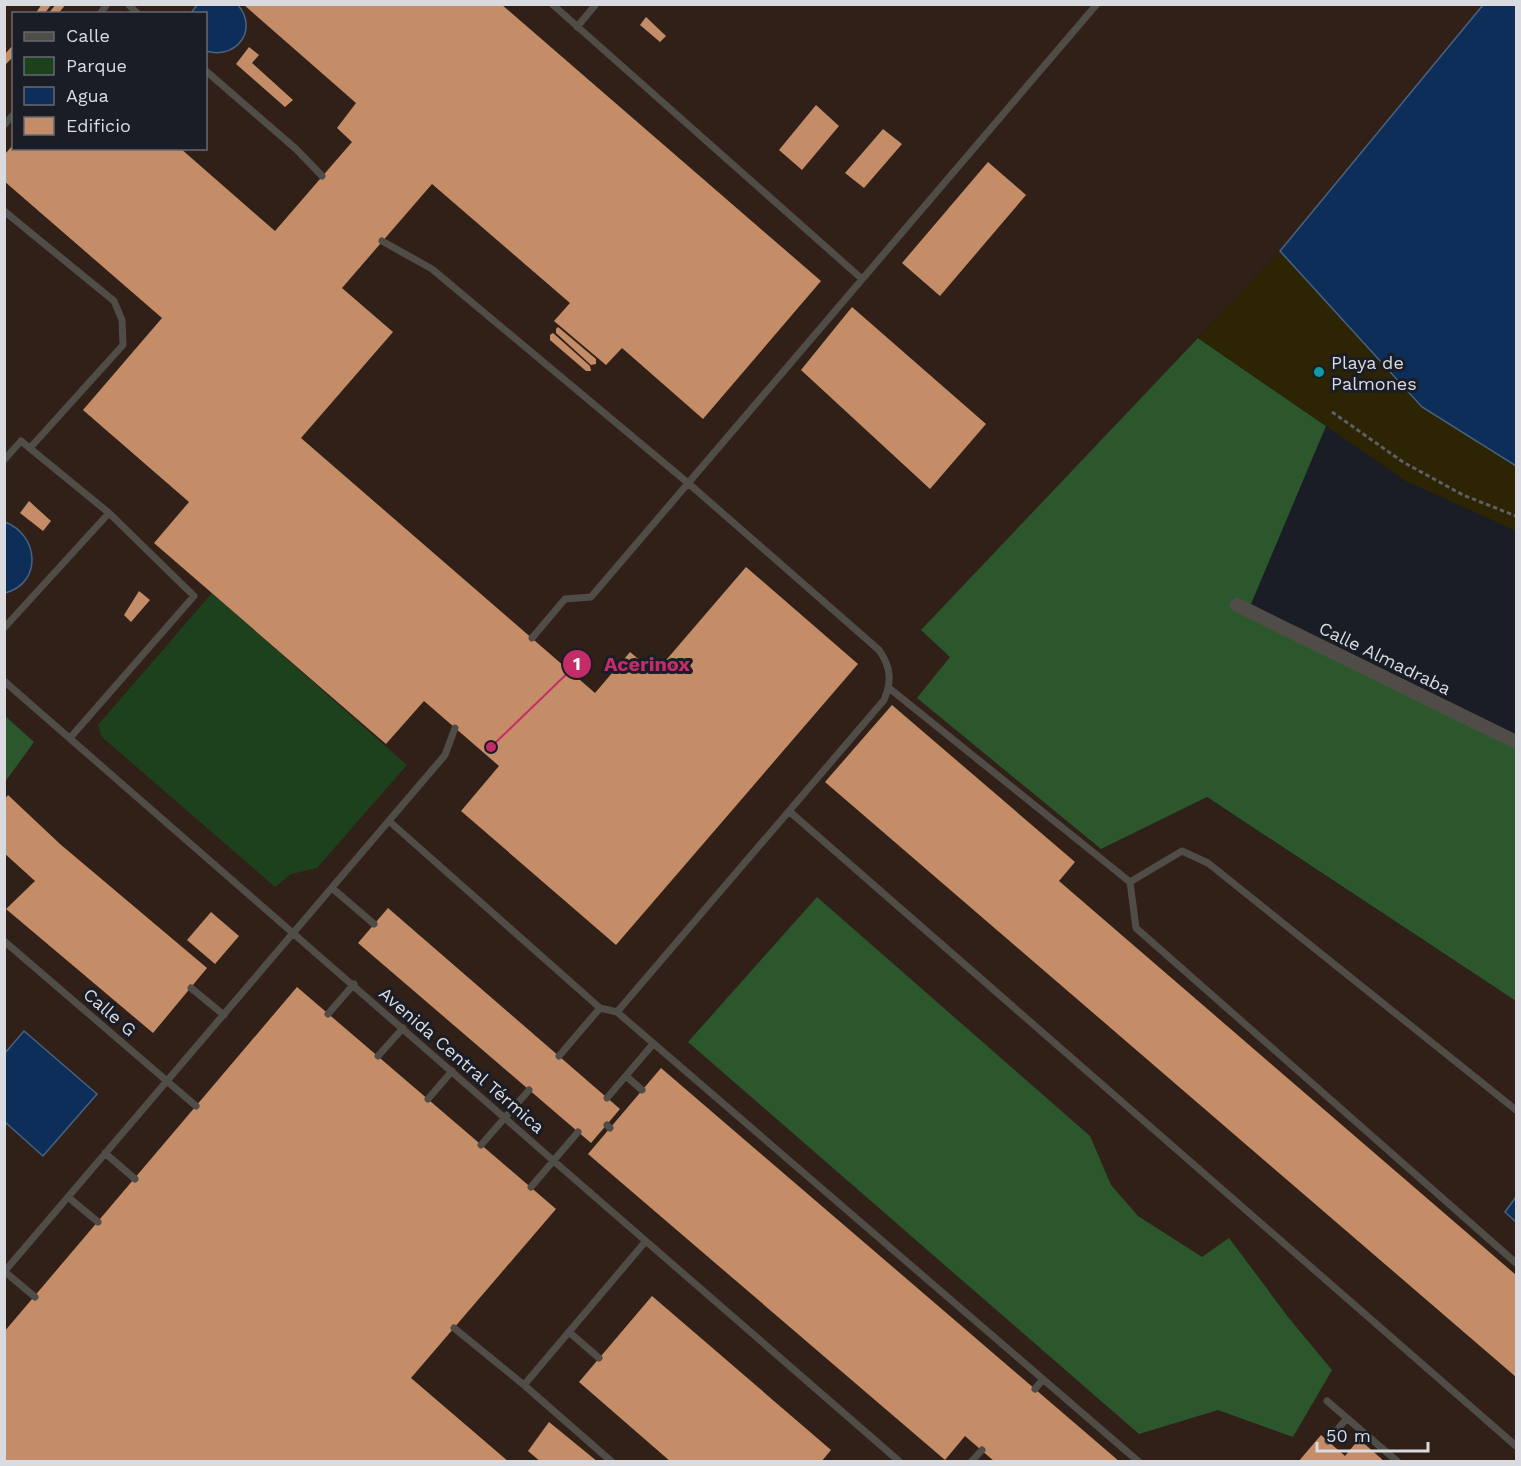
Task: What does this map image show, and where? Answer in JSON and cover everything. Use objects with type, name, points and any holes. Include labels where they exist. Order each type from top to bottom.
[{"type":"street","name":"Calle Almadraba","points":[[1237,605],[1516,742]]},
{"type":"lane","points":[[552,4],[862,279]]},
{"type":"lane","points":[[577,27],[596,4]]},
{"type":"lane","points":[[532,638],[565,599],[591,597],[1097,4]]},
{"type":"lane","points":[[207,72],[296,149],[322,176]]},
{"type":"lane","points":[[4,211],[114,301],[122,320],[123,345],[30,448]]},
{"type":"lane","points":[[382,241],[432,269],[688,483],[879,650],[887,661],[890,674],[889,688],[884,700],[617,1012]]},
{"type":"lane","points":[[4,460],[21,441],[109,513],[194,596],[70,738]]},
{"type":"lane","points":[[4,628],[109,513]]},
{"type":"lane","name":"Avenida Central Térmica","points":[[4,681],[354,984],[645,1242],[900,1461]]},
{"type":"lane","points":[[889,688],[1130,882],[1136,928],[1516,1263]]},
{"type":"lane","points":[[35,1297],[5,1271],[445,755],[455,728]]},
{"type":"lane","points":[[789,811],[1516,1446]]},
{"type":"lane","points":[[389,821],[600,1008],[617,1012],[1139,1461]]},
{"type":"lane","points":[[1130,882],[1182,851],[1208,863],[1516,1110]]},
{"type":"lane","points":[[332,888],[374,924]]},
{"type":"lane","name":"Calle G","points":[[4,941],[196,1106]]},
{"type":"lane","points":[[328,1014],[354,984]]},
{"type":"lane","points":[[191,988],[224,1015]]},
{"type":"lane","points":[[559,1056],[600,1008]]},
{"type":"lane","points":[[378,1056],[403,1028]]},
{"type":"lane","points":[[607,1098],[653,1044]]},
{"type":"lane","points":[[428,1099],[452,1071]]},
{"type":"lane","points":[[626,1076],[642,1090]]},
{"type":"lane","points":[[481,1145],[529,1090]]},
{"type":"lane","points":[[531,1187],[578,1132]]},
{"type":"lane","points":[[105,1154],[135,1179]]},
{"type":"lane","points":[[68,1197],[98,1222]]},
{"type":"lane","points":[[524,1385],[645,1242]]},
{"type":"lane","points":[[454,1328],[612,1461]]},
{"type":"lane","points":[[569,1332],[599,1358]]},
{"type":"lane","points":[[1035,1389],[1043,1379]]},
{"type":"lane","points":[[1327,1401],[1398,1461]]},
{"type":"lane","points":[[1328,1441],[1347,1418]]},
{"type":"lane","points":[[971,1461],[982,1450]]},
{"type":"path","points":[[1332,412],[1403,462],[1463,495],[1516,516]]},
{"type":"shaded area","points":[[5,5],[1483,5],[1280,251],[922,630],[951,657],[1101,849],[1206,797],[1516,1001],[1516,1461],[5,1462]]},
{"type":"green space","points":[[1198,338],[1326,426],[1251,604],[1516,742],[1516,1001],[1207,797],[1101,849],[917,698],[950,657],[921,630]]},
{"type":"green space","points":[[212,593],[407,765],[317,868],[291,874],[275,887],[102,737],[98,725]]},
{"type":"green space","points":[[5,716],[34,742],[5,782]]},
{"type":"green space","points":[[817,897],[1090,1136],[1111,1185],[1138,1216],[1202,1257],[1229,1238],[1288,1317],[1332,1370],[1293,1437],[1218,1410],[1139,1434],[688,1042]]},
{"type":"sand","name":"Playa de Palmones","points":[[1280,251],[1422,407],[1516,466],[1516,531],[1406,481],[1198,338]]},
{"type":"water","points":[[197,5],[238,5],[244,15],[245,33],[235,47],[227,51],[217,53],[207,51],[207,12],[192,12]]},
{"type":"water","points":[[1483,5],[1516,5],[1516,466],[1422,407],[1280,251]]},
{"type":"water","points":[[5,522],[25,537],[32,559],[31,570],[26,580],[17,588],[5,593]]},
{"type":"water","points":[[24,1031],[97,1094],[43,1156],[5,1122],[5,1053]]},
{"type":"water","points":[[1516,1197],[1516,1222],[1505,1212]]},
{"type":"building","points":[[42,4],[52,4],[46,12],[36,12]]},
{"type":"building","points":[[56,4],[66,4],[60,12],[50,12]]},
{"type":"building","points":[[243,4],[501,4],[821,281],[703,419],[622,348],[606,365],[554,321],[570,303],[432,184],[342,288],[393,332],[301,438],[595,693],[630,652],[655,673],[746,567],[858,664],[616,945],[461,811],[499,766],[424,701],[386,744],[154,543],[189,502],[83,410],[162,318],[4,181],[4,155],[12,146],[12,150],[182,150],[275,231],[352,142],[337,128],[356,103]]},
{"type":"building","points":[[646,17],[666,36],[660,42],[640,25]]},
{"type":"building","points":[[12,46],[12,58],[4,66],[4,55]]},
{"type":"building","points":[[249,47],[259,55],[252,63],[293,100],[285,107],[236,64]]},
{"type":"building","points":[[816,105],[839,126],[802,170],[779,150]]},
{"type":"building","points":[[883,129],[902,144],[864,188],[845,173]]},
{"type":"building","points":[[988,162],[1026,195],[940,296],[902,263]]},
{"type":"building","points":[[852,307],[986,424],[930,489],[801,370]]},
{"type":"building","points":[[558,327],[596,359],[596,364],[591,365],[556,333]]},
{"type":"building","points":[[553,333],[590,366],[591,371],[586,371],[550,340],[550,335]]},
{"type":"building","points":[[29,501],[51,521],[43,531],[20,513]]},
{"type":"building","points":[[139,591],[150,600],[131,622],[124,615]]},
{"type":"building","points":[[892,705],[1075,862],[1059,881],[1516,1275],[1516,1377],[825,782]]},
{"type":"building","points":[[8,795],[60,844],[207,968],[153,1033],[6,909],[35,881],[4,853],[4,800]]},
{"type":"building","points":[[388,908],[620,1109],[591,1143],[358,943]]},
{"type":"building","points":[[211,912],[239,936],[215,964],[187,940]]},
{"type":"building","points":[[297,987],[556,1209],[411,1378],[509,1462],[4,1462],[4,1332]]},
{"type":"building","points":[[661,1068],[1120,1462],[995,1462],[965,1436],[945,1460],[588,1154]]},
{"type":"building","points":[[652,1296],[831,1450],[821,1462],[671,1462],[579,1382]]},
{"type":"building","points":[[549,1422],[598,1462],[541,1462],[528,1451]]},
{"type":"building","points":[[1321,1435],[1345,1456],[1359,1439],[1385,1462],[1298,1462]]},
{"type":"place","name":"Playa de Palmones","points":[[1319,372]]},
{"type":"place","name":"Acerinox","points":[[491,747]]}]
